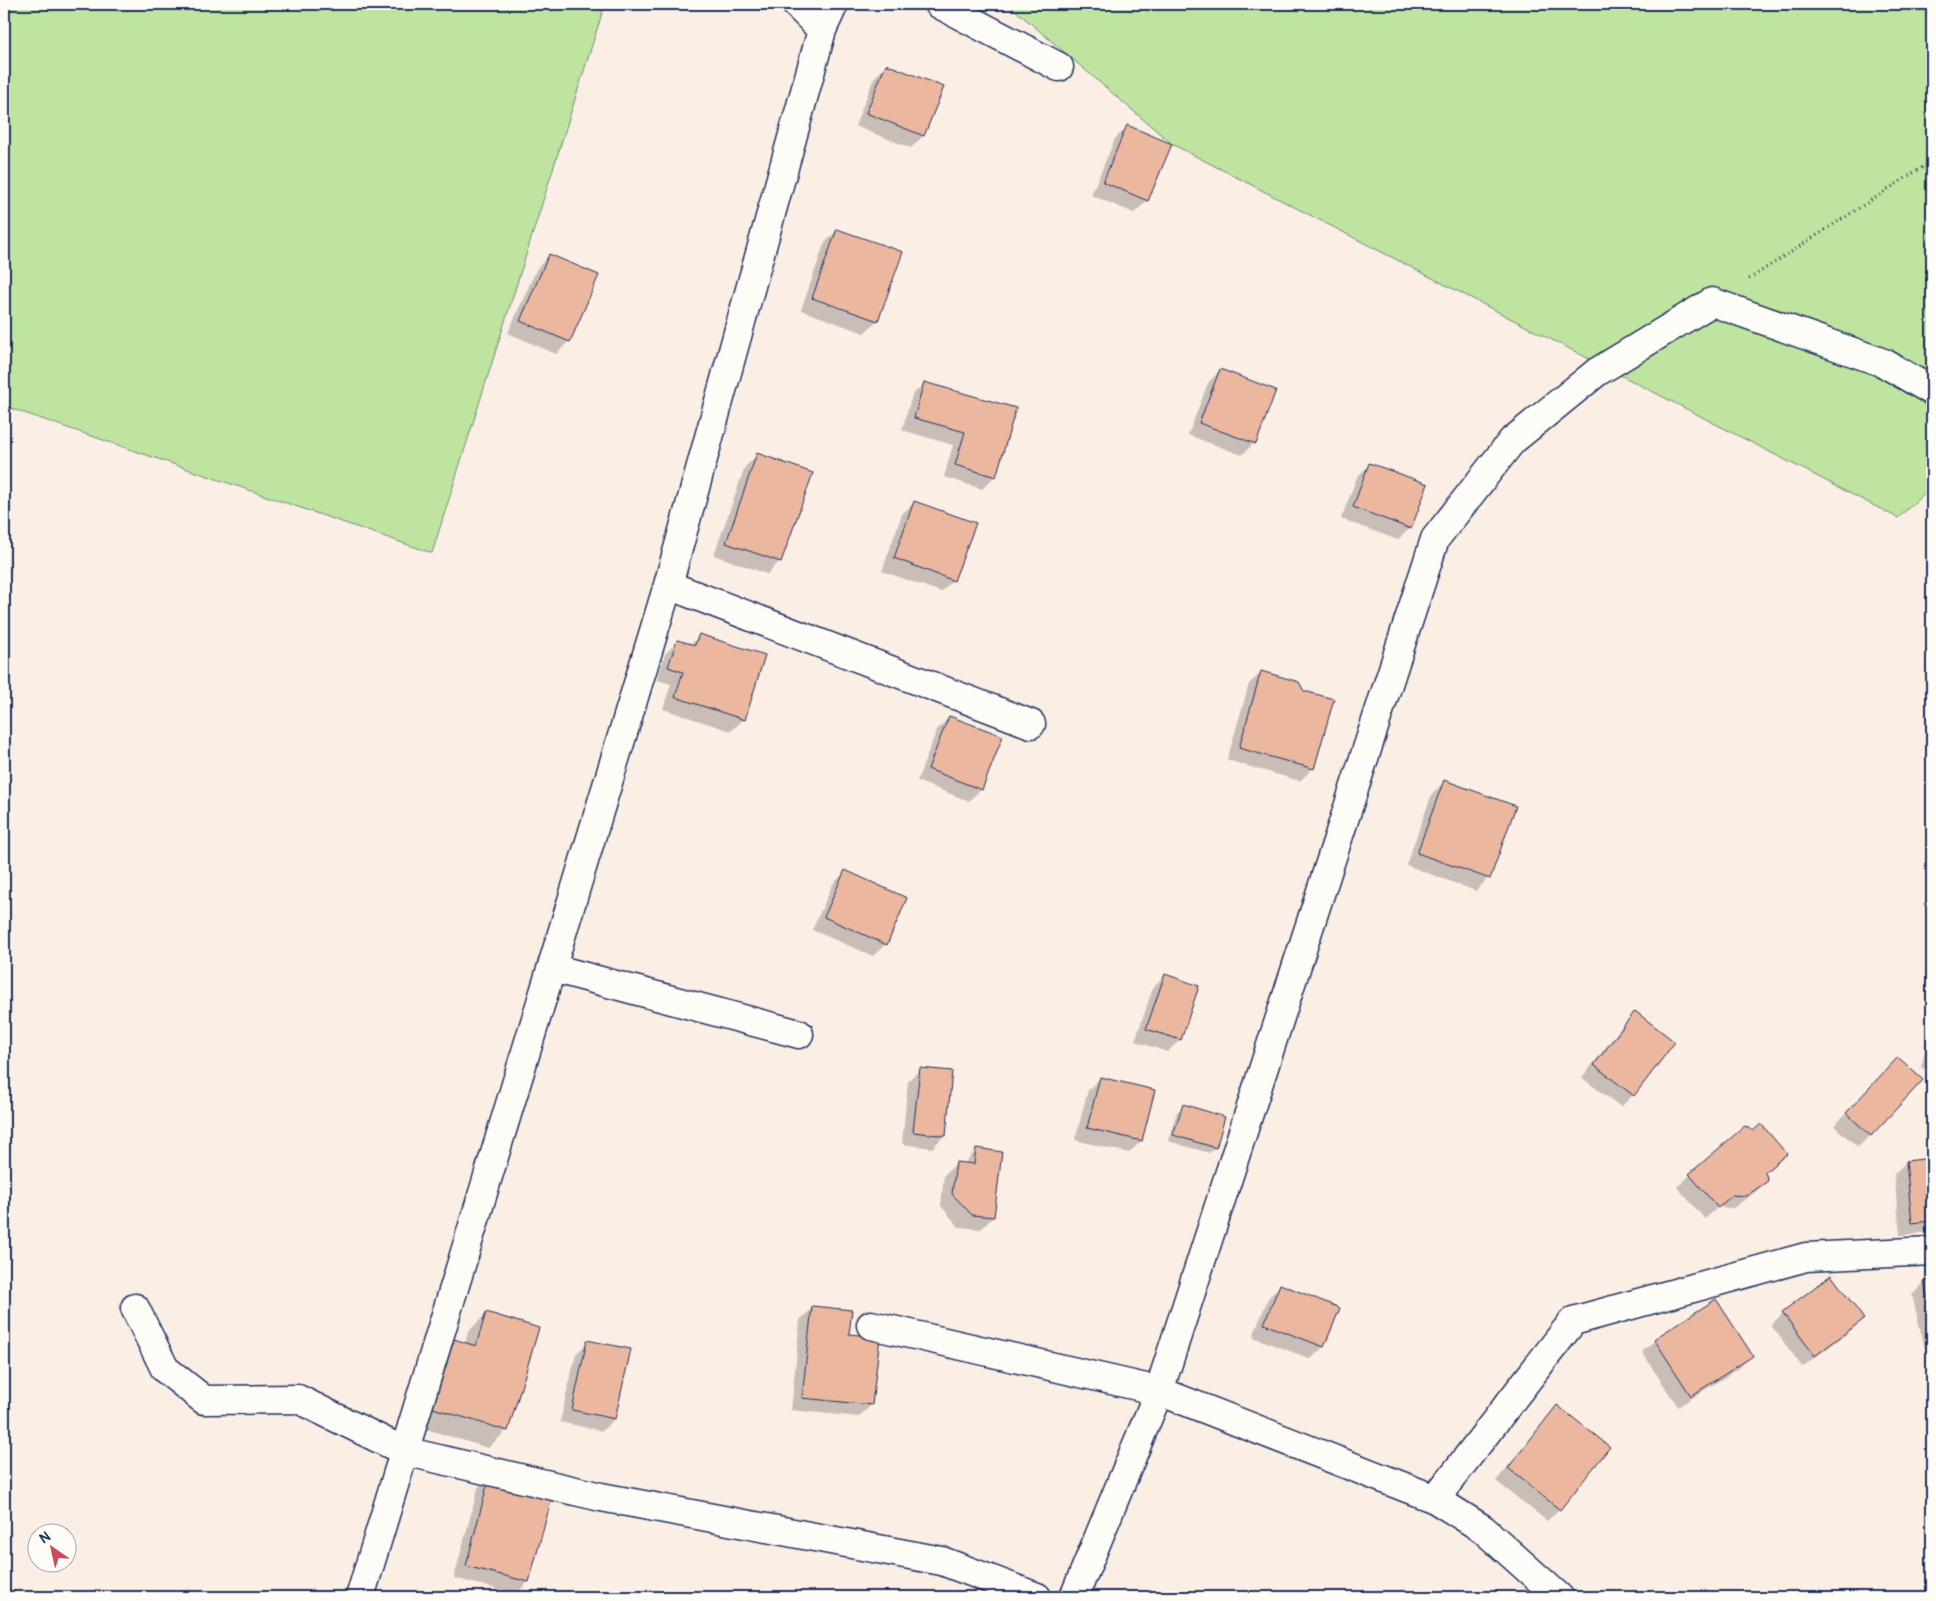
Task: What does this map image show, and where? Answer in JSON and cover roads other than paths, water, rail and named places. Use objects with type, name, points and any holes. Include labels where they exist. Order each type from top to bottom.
[{"type":"street","points":[[796,4],[822,30]]},
{"type":"street","points":[[360,1597],[668,585],[822,30],[834,4]]},
{"type":"street","points":[[939,4],[1059,66]]},
{"type":"street","points":[[1074,1597],[1159,1392],[1435,539],[1512,442],[1597,372],[1712,302],[1884,363],[1932,391]]},
{"type":"street","points":[[668,585],[1031,724]]},
{"type":"street","points":[[552,968],[799,1034]]},
{"type":"street","points":[[1435,1499],[1573,1321],[1806,1257],[1932,1251]]},
{"type":"street","points":[[135,1308],[165,1369],[204,1400],[298,1399],[404,1451],[601,1497],[942,1560],[1037,1597]]},
{"type":"street","points":[[871,1325],[1159,1392],[1435,1499],[1484,1529],[1559,1597]]}]
